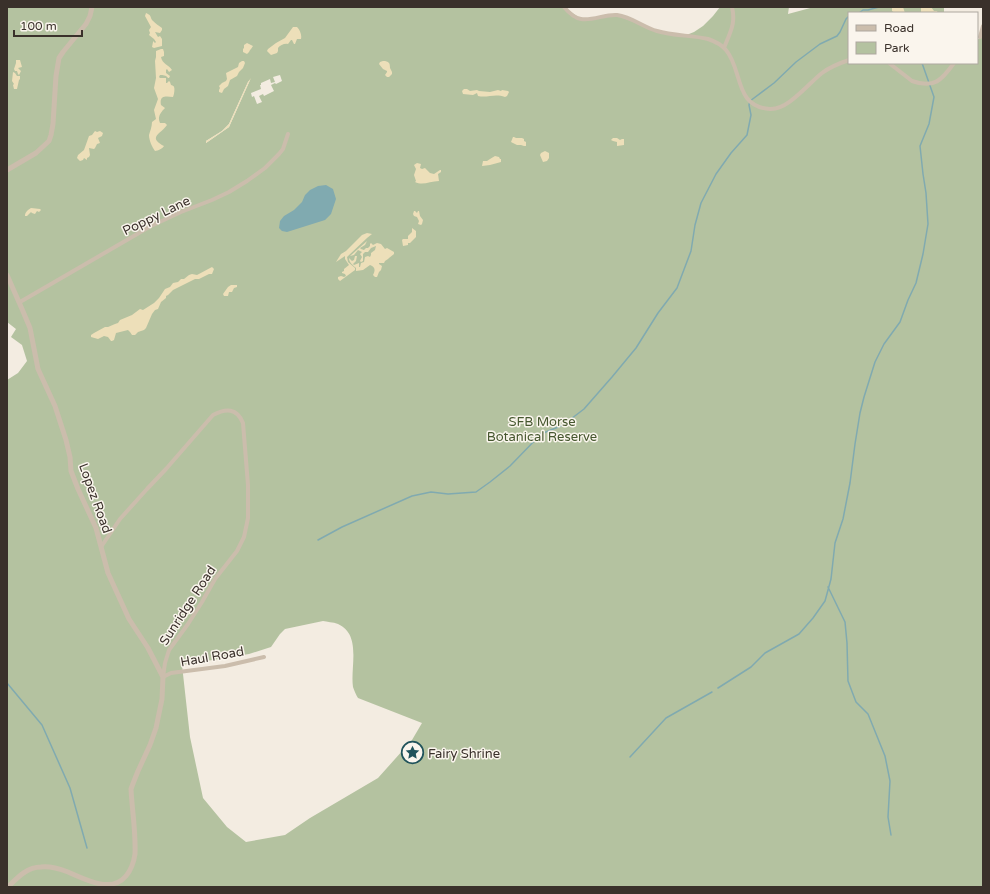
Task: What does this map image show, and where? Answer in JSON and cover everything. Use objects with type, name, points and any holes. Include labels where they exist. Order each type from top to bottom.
[{"type":"street","points":[[7,170],[36,153],[49,141],[53,124],[56,76],[59,58],[86,24],[92,7]]},
{"type":"street","points":[[564,7],[575,17],[581,19],[587,20],[610,15],[623,16],[665,33],[712,40],[727,50],[732,60],[740,86],[746,97],[755,104],[767,109],[778,108],[786,104],[822,73],[837,64],[848,60]]},
{"type":"street","points":[[724,48],[733,24],[734,18],[732,7]]},
{"type":"street","points":[[980,38],[983,26]]},
{"type":"street","points":[[890,64],[912,80],[926,83],[939,81],[953,64]]},
{"type":"street","name":"Poppy Lane","points":[[20,302],[151,226],[212,200],[247,181],[265,168],[279,154],[283,149],[288,134]]},
{"type":"street","name":"Lopez Road","points":[[7,276],[20,302],[30,328],[38,369],[55,406],[66,440],[70,457],[71,471],[96,528],[108,573],[130,619],[148,648],[163,677]]},
{"type":"street","name":"Sunridge Road","points":[[8,887],[22,874],[33,868],[40,867],[48,867],[67,872],[88,882],[103,886],[116,884],[124,879],[129,872],[135,854],[132,789],[156,728],[162,699],[165,663],[169,650],[188,624],[215,579],[237,551],[244,537],[248,518],[248,485],[243,423],[238,414],[235,412],[222,411],[213,415],[120,519],[101,547]]},
{"type":"street","name":"Haul Road","points":[[163,677],[171,673],[225,666],[264,657]]},
{"type":"green space","name":"SFB Morse Botanical Reserve","points":[[7,7],[564,7],[581,19],[616,15],[652,29],[684,36],[703,26],[720,7],[789,7],[788,14],[814,7],[944,7],[944,12],[848,12],[848,64],[978,64],[978,39],[983,36],[983,887],[7,887],[7,380],[18,373],[27,361],[22,345],[11,337],[16,329],[7,322]],"holes":[[[280,75],[282,81],[271,85],[274,91],[264,96],[263,94],[259,96],[262,102],[257,104],[254,96],[252,97],[251,93],[261,89],[261,83],[270,79],[271,83],[275,82],[273,77]],[[250,80],[229,127],[206,143],[206,141],[222,131],[229,124]],[[323,621],[338,624],[345,629],[350,636],[353,643],[353,687],[358,698],[422,723],[412,740],[378,778],[310,818],[285,835],[246,842],[227,827],[203,798],[190,737],[182,665],[249,654],[271,647],[285,629]]]},
{"type":"sand","points":[[892,7],[903,7],[905,12],[894,12]]},
{"type":"sand","points":[[921,7],[931,7],[934,11],[938,12],[921,12]]},
{"type":"sand","points":[[146,13],[150,15],[152,20],[162,28],[160,33],[155,32],[158,37],[160,36],[162,39],[162,46],[152,47],[153,41],[155,43],[156,42],[149,35],[149,30],[151,27],[145,16]]},
{"type":"sand","points":[[293,27],[297,27],[299,30],[301,39],[297,39],[295,44],[291,40],[288,44],[281,45],[278,48],[277,53],[271,55],[267,51],[268,49],[285,38]]},
{"type":"sand","points":[[247,43],[253,46],[247,54],[243,52],[243,49],[244,45]]},
{"type":"sand","points":[[163,49],[164,52],[164,56],[161,57],[164,63],[172,70],[169,72],[167,69],[166,70],[166,73],[170,76],[169,78],[162,75],[159,77],[166,78],[166,83],[169,81],[170,82],[174,87],[174,91],[173,97],[166,96],[161,99],[161,105],[165,108],[160,115],[159,121],[160,123],[165,123],[167,125],[156,138],[159,143],[164,146],[163,148],[155,151],[149,135],[152,122],[156,119],[154,110],[158,99],[154,88],[156,78],[155,61],[156,51]]},
{"type":"sand","points":[[16,60],[20,60],[22,67],[18,68],[21,71],[19,75],[14,69]]},
{"type":"sand","points":[[242,61],[245,63],[243,68],[237,76],[230,80],[228,86],[222,93],[219,92],[219,86],[227,79],[226,73],[238,67],[239,63]]},
{"type":"sand","points":[[383,61],[388,62],[392,72],[389,77],[385,75],[387,71],[379,64]]},
{"type":"sand","points":[[13,72],[17,76],[20,76],[17,89],[14,89],[14,84],[12,81]]},
{"type":"sand","points":[[251,78],[229,127],[206,143],[206,141],[222,131],[229,124]]},
{"type":"sand","points":[[464,89],[470,91],[477,90],[490,92],[502,90],[509,92],[505,97],[498,95],[478,96],[477,93],[473,95],[463,94],[462,91]]},
{"type":"sand","points":[[95,131],[100,131],[103,133],[102,136],[98,138],[100,143],[97,144],[94,149],[89,148],[90,155],[87,160],[84,158],[80,161],[77,158],[78,155],[84,150],[89,136]]},
{"type":"sand","points":[[513,137],[524,139],[526,146],[517,145],[511,142]]},
{"type":"sand","points":[[613,138],[620,140],[624,139],[624,145],[617,146],[617,142],[611,140]]},
{"type":"sand","points":[[545,151],[549,153],[549,158],[547,161],[543,162],[540,155]]},
{"type":"sand","points":[[495,156],[501,159],[501,162],[482,166],[483,161],[487,161]]},
{"type":"sand","points":[[417,163],[421,164],[420,168],[425,168],[430,173],[434,174],[441,170],[438,174],[439,181],[424,183],[415,182],[414,175],[416,169],[414,165]]},
{"type":"sand","points":[[31,208],[41,210],[39,212],[37,211],[35,214],[31,212],[25,216],[26,212]]},
{"type":"sand","points":[[414,211],[417,213],[419,211],[423,220],[421,225],[418,224],[419,221],[417,217],[413,214]]},
{"type":"sand","points":[[412,228],[416,231],[416,237],[408,243],[408,245],[403,246],[402,240],[408,239],[408,236],[412,232]]},
{"type":"sand","points":[[367,233],[372,234],[347,257],[348,262],[355,268],[355,270],[340,281],[338,277],[346,276],[342,272],[349,265],[345,259],[345,256],[336,262],[341,254],[362,235]]},
{"type":"sand","points":[[367,241],[365,245],[360,248],[361,249],[364,250],[368,248],[371,243],[373,245],[377,243],[381,244],[385,249],[387,248],[394,252],[394,254],[384,263],[379,263],[382,266],[377,277],[373,275],[374,269],[372,266],[370,265],[363,270],[356,271],[356,268],[349,260],[349,258],[352,261],[354,260],[355,256],[357,256],[356,261],[353,264],[359,263],[360,267],[361,263],[364,262],[365,257],[370,257],[376,246],[363,254],[363,261],[361,262],[362,257],[360,254],[362,252],[358,250],[354,255],[350,256]]},
{"type":"sand","points":[[212,267],[214,269],[212,274],[195,279],[173,290],[166,296],[158,309],[152,314],[144,330],[135,335],[132,335],[128,330],[116,333],[114,340],[112,341],[108,337],[104,336],[98,339],[91,337],[91,335],[105,327],[118,323],[120,320],[132,315],[140,309],[143,310],[154,303],[165,289],[170,287],[173,283],[178,282],[192,274],[197,275]]},
{"type":"sand","points":[[231,285],[237,285],[237,287],[234,288],[232,292],[229,292],[228,296],[224,296],[223,294]]},
{"type":"water","points":[[326,185],[333,189],[336,199],[331,214],[325,220],[287,232],[282,231],[279,228],[280,221],[284,216],[294,210],[302,202],[305,195],[310,190],[318,186]]},
{"type":"waterway","points":[[860,12],[863,10],[879,7]]},
{"type":"waterway","points":[[318,540],[342,527],[412,496],[431,492],[448,494],[476,492],[510,466],[541,434],[563,425],[584,409],[636,348],[658,313],[677,288],[691,251],[695,225],[701,203],[716,174],[731,153],[747,135],[751,115],[749,105],[750,101],[820,44],[837,36],[848,17]]},
{"type":"waterway","points":[[718,688],[751,667],[765,653],[799,634],[825,601],[831,579],[835,543],[843,519],[850,483],[860,413],[864,397],[875,362],[884,344],[900,322],[916,283],[923,254],[928,224],[920,146],[929,124],[934,97],[922,64]]},
{"type":"waterway","points":[[828,587],[845,622],[848,681],[856,702],[868,714],[885,756],[890,781],[888,817],[891,835]]},
{"type":"waterway","points":[[7,683],[42,725],[70,788],[87,848]]},
{"type":"waterway","points":[[630,757],[666,718],[712,692]]},
{"type":"place","name":"Fairy Shrine","points":[[412,753]]}]
